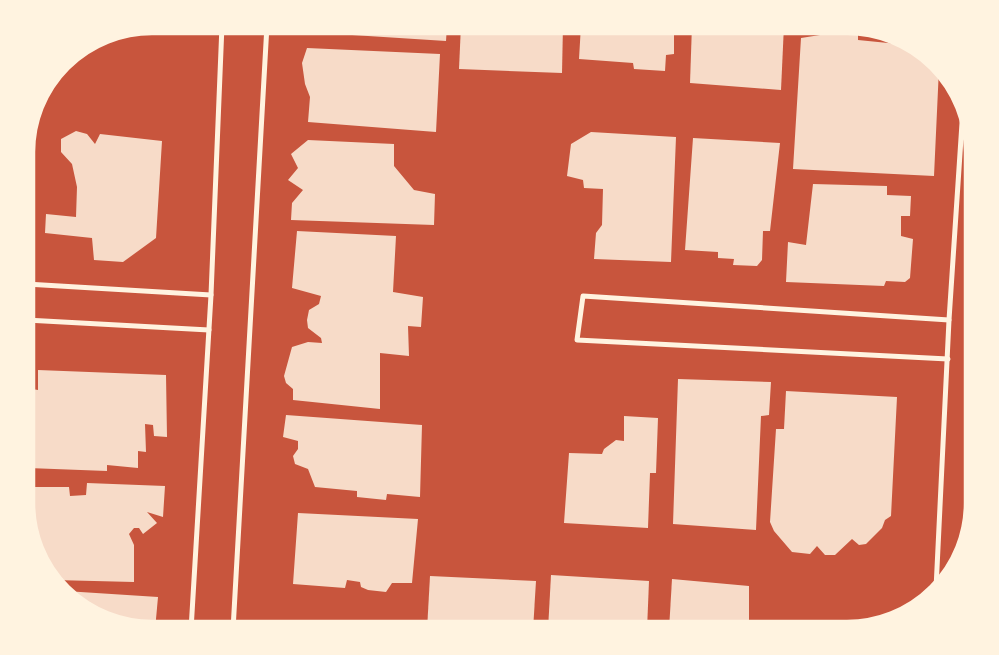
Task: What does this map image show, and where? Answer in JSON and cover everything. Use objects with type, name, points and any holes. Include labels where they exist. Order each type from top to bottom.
[{"type":"street","points":[[192,621],[211,295],[222,34]]},
{"type":"street","points":[[234,621],[266,34]]},
{"type":"street","points":[[936,580],[949,320],[962,124]]},
{"type":"street","points":[[34,284],[211,295]]},
{"type":"street","points":[[948,359],[577,340],[583,296],[949,320]]},
{"type":"street","points":[[34,320],[209,330]]},
{"type":"building","points":[[337,34],[446,34],[446,41]]},
{"type":"building","points":[[461,34],[563,34],[562,73],[459,69]]},
{"type":"building","points":[[580,34],[674,34],[674,54],[666,55],[665,71],[634,69],[633,63],[579,59]]},
{"type":"building","points":[[692,34],[784,34],[781,90],[690,83]]},
{"type":"building","points":[[820,35],[858,35],[858,40],[895,44],[925,63],[939,77],[934,176],[793,169],[801,38]]},
{"type":"building","points":[[307,48],[440,54],[436,132],[308,122],[310,97],[305,84],[302,63]]},
{"type":"building","points":[[76,131],[87,134],[95,144],[100,134],[162,141],[156,238],[123,262],[94,260],[92,238],[45,233],[46,214],[76,217],[77,187],[72,164],[61,152],[61,139]]},
{"type":"building","points":[[591,132],[676,137],[671,262],[594,259],[596,233],[602,225],[603,189],[584,188],[583,180],[567,176],[571,144]]},
{"type":"building","points":[[693,138],[780,143],[770,231],[763,231],[762,260],[757,266],[733,265],[734,259],[718,258],[718,252],[685,250]]},
{"type":"building","points":[[308,140],[394,144],[394,166],[414,190],[435,194],[434,225],[291,220],[292,203],[303,190],[288,180],[298,168],[291,154]]},
{"type":"building","points":[[813,184],[887,186],[887,195],[911,196],[910,216],[901,216],[901,236],[913,239],[910,278],[905,282],[886,281],[884,286],[786,282],[788,242],[806,245]]},
{"type":"building","points":[[297,231],[396,236],[393,292],[423,297],[421,327],[408,326],[409,356],[380,353],[380,409],[293,400],[293,389],[286,383],[284,376],[292,347],[308,342],[322,343],[321,338],[308,328],[307,320],[309,310],[319,304],[321,296],[292,288]]},
{"type":"building","points":[[38,370],[166,375],[167,437],[154,436],[153,425],[145,424],[146,452],[138,451],[138,468],[107,465],[107,471],[34,468],[34,389],[38,390]]},
{"type":"building","points":[[678,379],[771,382],[769,415],[761,416],[756,530],[673,524]]},
{"type":"building","points":[[786,391],[897,397],[891,516],[885,520],[882,528],[866,544],[859,545],[852,539],[835,555],[825,555],[817,546],[810,554],[792,552],[774,531],[770,522],[776,429],[784,429]]},
{"type":"building","points":[[286,415],[422,425],[420,497],[387,494],[386,500],[357,497],[357,491],[315,487],[308,469],[295,464],[293,456],[298,449],[298,441],[283,437]]},
{"type":"building","points":[[624,416],[658,418],[656,473],[650,473],[648,528],[564,523],[569,453],[602,454],[604,449],[616,440],[624,441]]},
{"type":"building","points":[[87,483],[165,486],[163,517],[147,512],[157,523],[143,534],[139,528],[134,528],[129,534],[134,545],[134,582],[62,580],[49,562],[36,527],[34,487],[69,487],[70,496],[86,495]]},
{"type":"building","points":[[298,513],[418,519],[412,583],[392,583],[386,592],[368,590],[361,587],[360,582],[347,580],[345,588],[293,584]]},
{"type":"building","points":[[551,575],[649,581],[647,621],[548,621]]},
{"type":"building","points":[[430,576],[536,581],[534,621],[428,621]]},
{"type":"building","points":[[672,579],[749,586],[749,621],[670,621]]},
{"type":"building","points":[[73,592],[158,597],[156,621],[151,621],[121,617],[106,612]]}]
